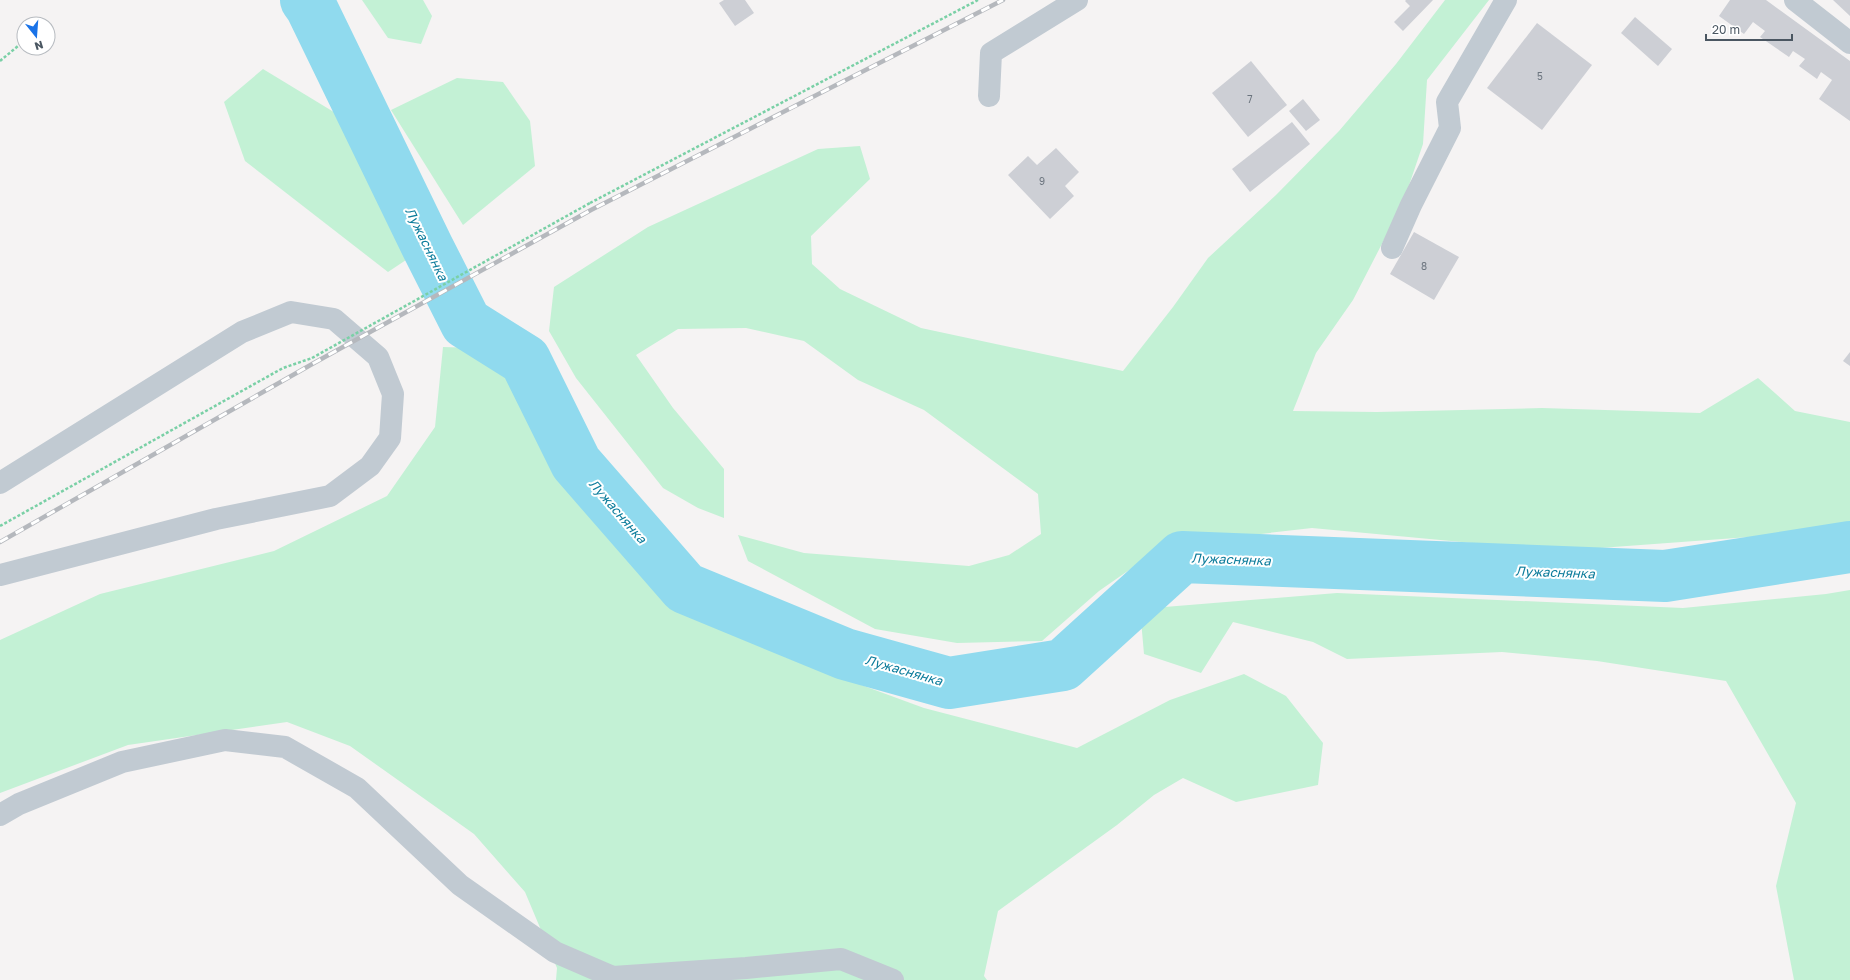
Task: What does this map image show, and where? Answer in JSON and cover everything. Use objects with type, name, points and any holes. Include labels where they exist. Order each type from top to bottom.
[{"type":"street","points":[[989,96],[991,53],[1077,0]]},
{"type":"street","points":[[1392,248],[1410,205],[1450,128],[1447,102],[1506,0]]},
{"type":"street","points":[[1795,0],[1850,43]]},
{"type":"street","points":[[0,483],[242,332],[292,312],[334,319],[378,357],[393,394],[390,438],[370,466],[330,496],[216,519],[0,575]]},
{"type":"street","points":[[0,815],[19,804],[122,762],[225,740],[285,747],[357,788],[460,885],[542,943],[555,952],[613,977],[746,968],[841,959],[893,980]]},
{"type":"path","points":[[0,526],[283,368],[312,358],[590,203],[978,0]]},
{"type":"path","points":[[0,61],[16,48]]},
{"type":"green space","points":[[362,0],[423,0],[432,16],[421,44],[388,38]]},
{"type":"green space","points":[[1445,0],[1489,0],[1427,80],[1423,144],[1403,203],[1353,300],[1316,353],[1293,411],[1377,412],[1542,408],[1700,413],[1758,378],[1795,411],[1850,422],[1850,522],[1789,534],[1559,551],[1312,528],[1165,545],[1099,591],[1042,641],[957,643],[875,629],[748,561],[738,535],[804,553],[969,566],[1009,555],[1041,534],[1038,494],[924,410],[858,380],[804,341],[746,328],[678,329],[636,355],[673,408],[724,469],[724,518],[698,508],[663,488],[576,378],[549,331],[554,287],[648,227],[818,149],[860,146],[870,179],[811,236],[812,264],[840,289],[921,328],[1123,371],[1173,307],[1208,258],[1276,195],[1339,131],[1396,64]]},
{"type":"green space","points":[[263,69],[347,120],[412,256],[388,272],[245,161],[224,102]]},
{"type":"green space","points":[[457,78],[503,82],[530,121],[535,166],[463,225],[391,110]]},
{"type":"green space","points":[[443,347],[510,349],[558,454],[622,534],[785,657],[924,708],[1077,748],[1170,700],[1244,674],[1286,696],[1323,743],[1318,785],[1236,802],[1183,778],[1154,795],[1117,825],[998,911],[984,976],[987,980],[556,980],[557,968],[525,892],[474,834],[350,746],[287,722],[128,745],[0,793],[0,640],[100,594],[274,551],[387,496],[435,427]]},
{"type":"green space","points":[[1850,590],[1850,980],[1794,980],[1776,886],[1796,803],[1726,681],[1597,661],[1502,652],[1347,659],[1313,642],[1233,622],[1201,673],[1144,654],[1140,609],[1337,593],[1683,608],[1826,594]]},
{"type":"building","points":[[724,0],[745,0],[754,13],[735,26],[719,3]]},
{"type":"building","points":[[1433,0],[1403,31],[1394,22],[1410,6],[1405,1]]},
{"type":"building","points":[[1730,0],[1766,0],[1850,61],[1850,121],[1819,99],[1832,80],[1821,72],[1817,79],[1799,66],[1805,59],[1793,51],[1789,57],[1760,37],[1765,31],[1753,22],[1744,34],[1719,16]]},
{"type":"building","points":[[1833,0],[1850,0],[1850,16]]},
{"type":"building","points":[[1635,17],[1672,49],[1658,66],[1621,33]]},
{"type":"building","points":[[1537,23],[1592,65],[1542,130],[1487,88]]},
{"type":"building","points":[[1251,61],[1287,105],[1248,137],[1212,93]]},
{"type":"building","points":[[1303,99],[1320,120],[1306,131],[1289,111]]},
{"type":"building","points":[[1292,122],[1310,144],[1250,192],[1232,169]]},
{"type":"building","points":[[1056,148],[1079,172],[1065,186],[1074,196],[1050,219],[1008,175],[1028,156],[1037,165]]},
{"type":"building","points":[[1414,232],[1459,257],[1434,300],[1390,274]]},
{"type":"building","points":[[1850,352],[1850,366],[1843,361]]},
{"type":"waterway","name":"Лужаснянка","points":[[306,0],[311,7],[466,323],[525,360],[576,463],[685,588],[845,654],[949,683],[1063,665],[1182,557],[1665,576],[1850,547]]},
{"type":"railway","points":[[0,542],[314,363],[591,210],[1003,0]]}]
